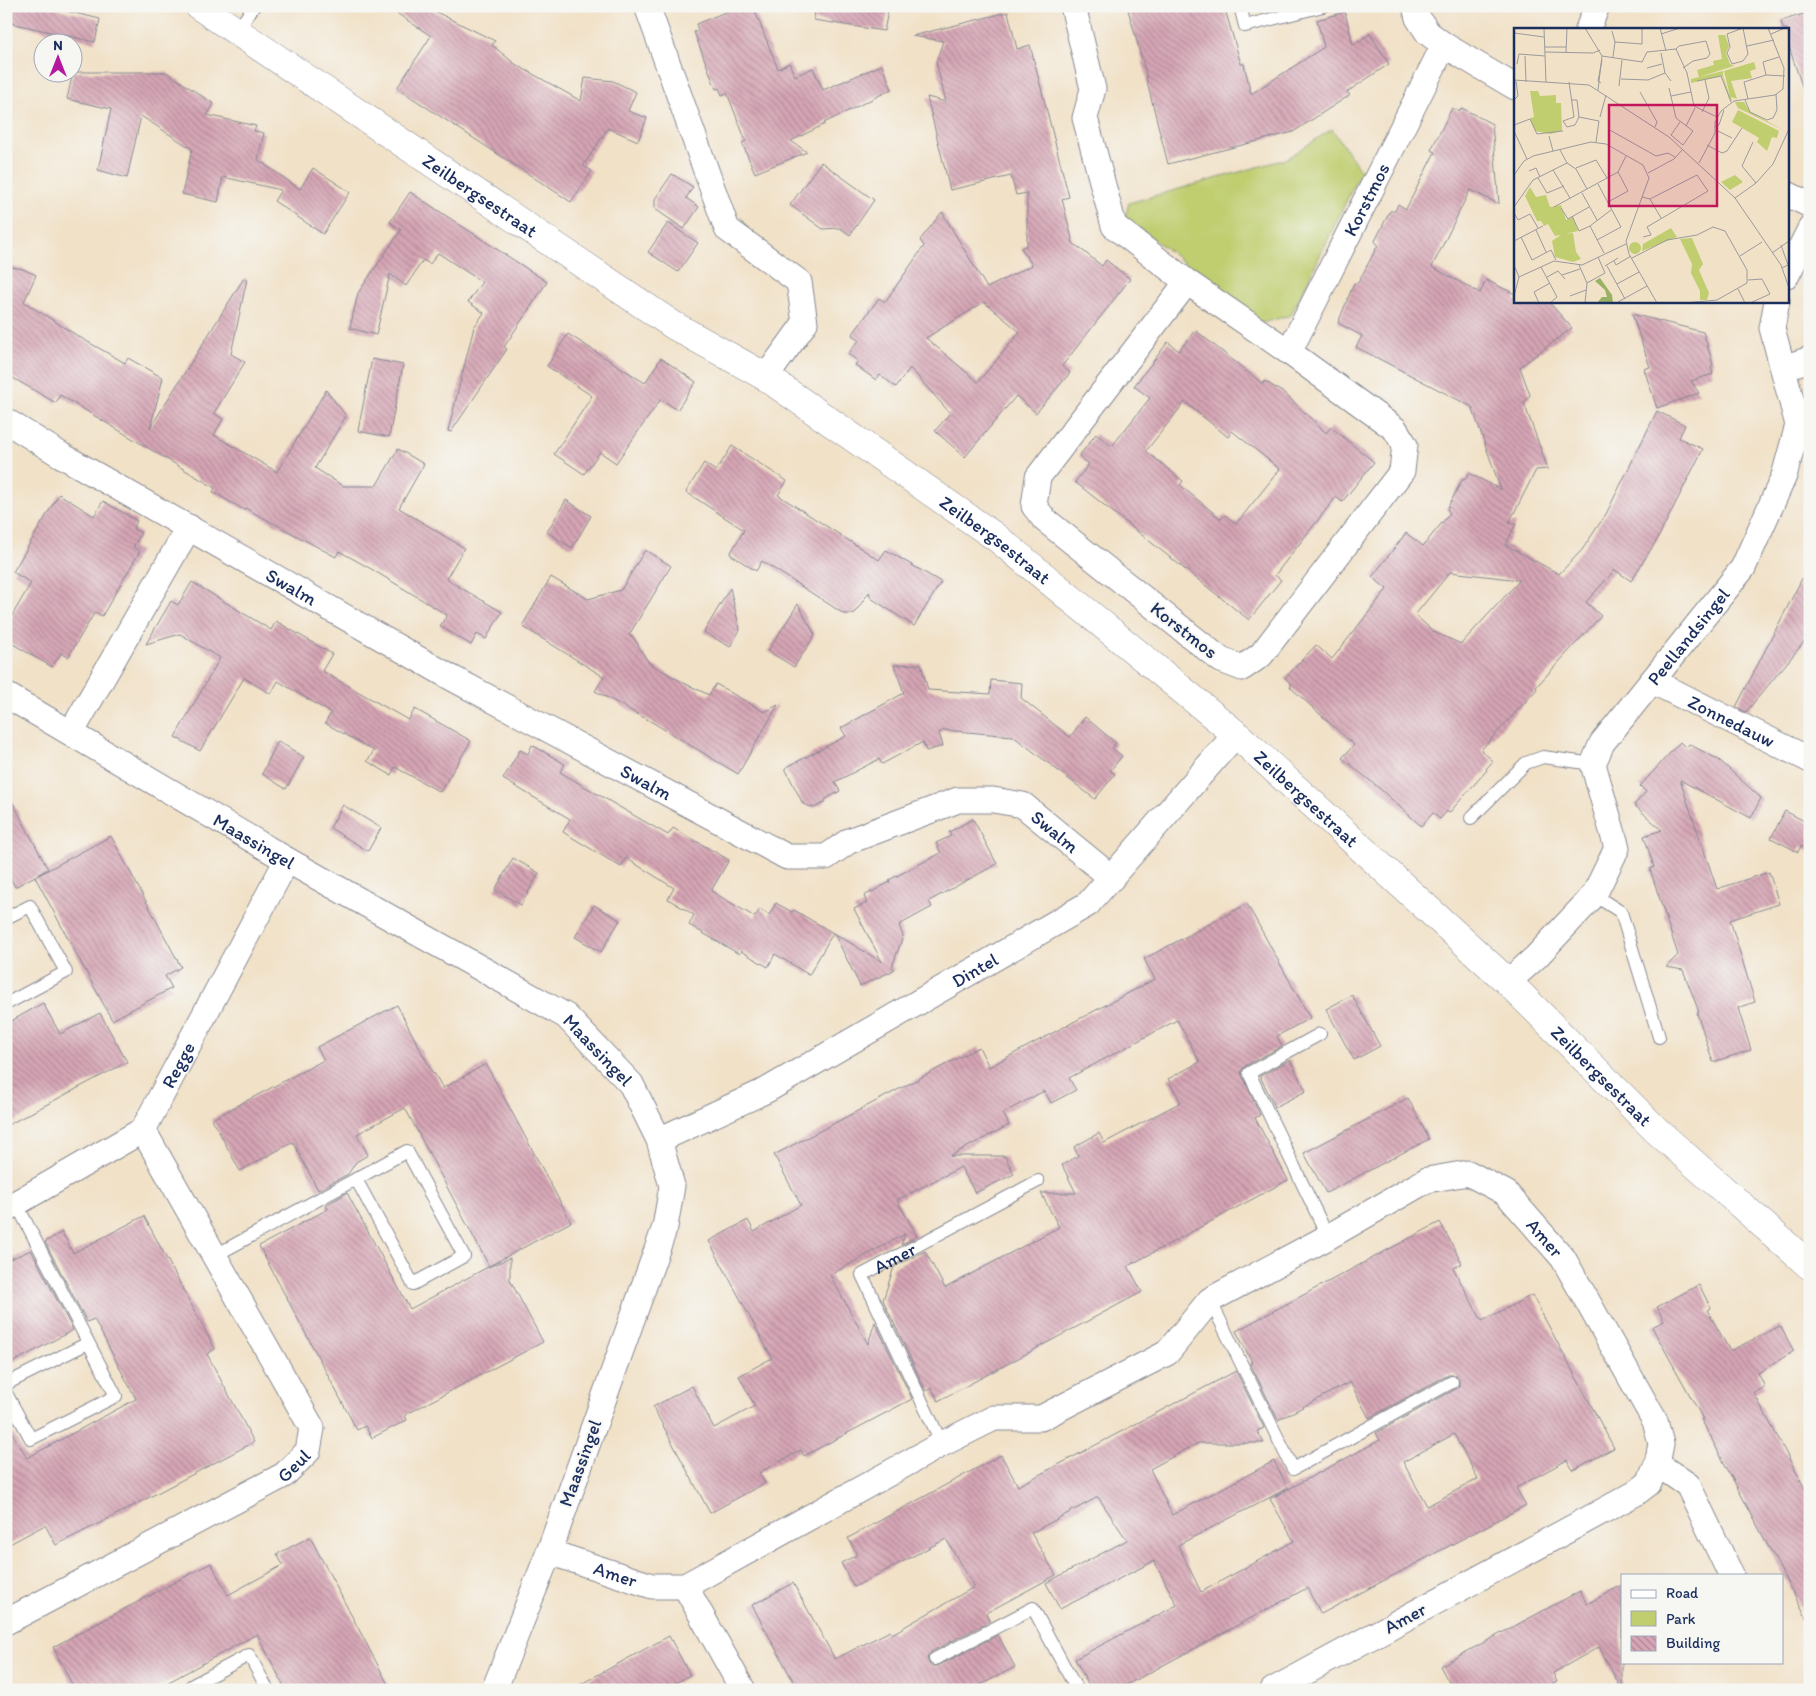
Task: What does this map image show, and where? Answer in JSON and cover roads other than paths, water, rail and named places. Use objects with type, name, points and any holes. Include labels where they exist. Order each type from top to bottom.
[{"type":"street","name":"Zeilbergsestraat","points":[[199,6],[673,325],[766,377],[997,538],[1236,734],[1508,982],[1656,1130],[1810,1266]]},
{"type":"street","points":[[647,6],[727,229],[799,282],[805,323],[766,377]]},
{"type":"street","name":"Korstmos","points":[[1073,6],[1093,89],[1085,118],[1114,226],[1187,282],[1289,352],[1395,429],[1405,445],[1402,471],[1261,655],[1242,668],[1221,660],[1045,520],[1034,506],[1038,477],[1187,282]]},
{"type":"street","points":[[1415,6],[1418,18],[1428,33],[1444,45],[1514,86]]},
{"type":"street","points":[[1588,28],[1597,6]]},
{"type":"street","name":"Korstmos","points":[[1289,352],[1444,45]]},
{"type":"street","points":[[1788,194],[1810,205]]},
{"type":"street","points":[[1788,273],[1810,229]]},
{"type":"street","name":"Peellandsingel","points":[[1593,764],[1602,743],[1743,568],[1804,428],[1783,368],[1772,328],[1777,302]]},
{"type":"street","points":[[1783,368],[1810,359]]},
{"type":"street","name":"Swalm","points":[[6,421],[61,455],[450,676],[788,857],[826,857],[849,841],[958,800],[993,800],[1023,805],[1112,878]]},
{"type":"street","points":[[71,733],[189,527]]},
{"type":"street","name":"Zonnedauw","points":[[1652,681],[1810,760]]},
{"type":"street","name":"Maassingel","points":[[6,694],[287,860],[566,1016],[631,1084],[660,1140],[672,1186],[665,1227],[548,1552],[494,1690]]},
{"type":"street","name":"Dintel","points":[[660,1140],[767,1090],[1088,904],[1236,734]]},
{"type":"street","points":[[1508,982],[1536,957],[1594,895],[1617,848],[1593,764]]},
{"type":"street","name":"Regge","points":[[143,1130],[287,860]]},
{"type":"street","points":[[11,1206],[143,1130]]},
{"type":"street","name":"Geul","points":[[6,1622],[284,1476],[308,1451],[312,1428],[143,1130]]},
{"type":"street","name":"Amer","points":[[548,1552],[652,1586],[685,1586],[942,1444],[994,1418],[1041,1418],[1167,1354],[1210,1300],[1328,1237],[1427,1180],[1468,1173],[1506,1193],[1562,1258],[1655,1422],[1661,1444],[1657,1464],[1649,1483],[1636,1493],[1273,1690]]},
{"type":"street","points":[[1657,1464],[1688,1485],[1731,1574]]},
{"type":"street","points":[[685,1586],[743,1690]]},
{"type":"lane","points":[[237,32],[254,6]]},
{"type":"lane","points":[[1240,6],[1245,26],[1323,6]]},
{"type":"lane","points":[[1471,818],[1526,763],[1543,757],[1593,764]]},
{"type":"lane","points":[[1594,895],[1621,912],[1659,1037]]},
{"type":"lane","points":[[6,918],[30,906],[66,972],[7,1001]]},
{"type":"lane","points":[[1320,1034],[1249,1073],[1328,1237]]},
{"type":"lane","points":[[214,1256],[407,1151],[464,1256],[413,1284],[356,1179]]},
{"type":"lane","name":"Amer","points":[[942,1444],[862,1275],[1038,1181]]},
{"type":"lane","points":[[6,1392],[31,1440],[116,1396],[11,1206]]},
{"type":"lane","points":[[1210,1300],[1293,1469],[1452,1382]]},
{"type":"lane","points":[[6,1384],[88,1343]]},
{"type":"lane","points":[[935,1659],[1033,1608],[1077,1690]]},
{"type":"lane","points":[[193,1690],[191,1686],[249,1655],[268,1690]]}]
